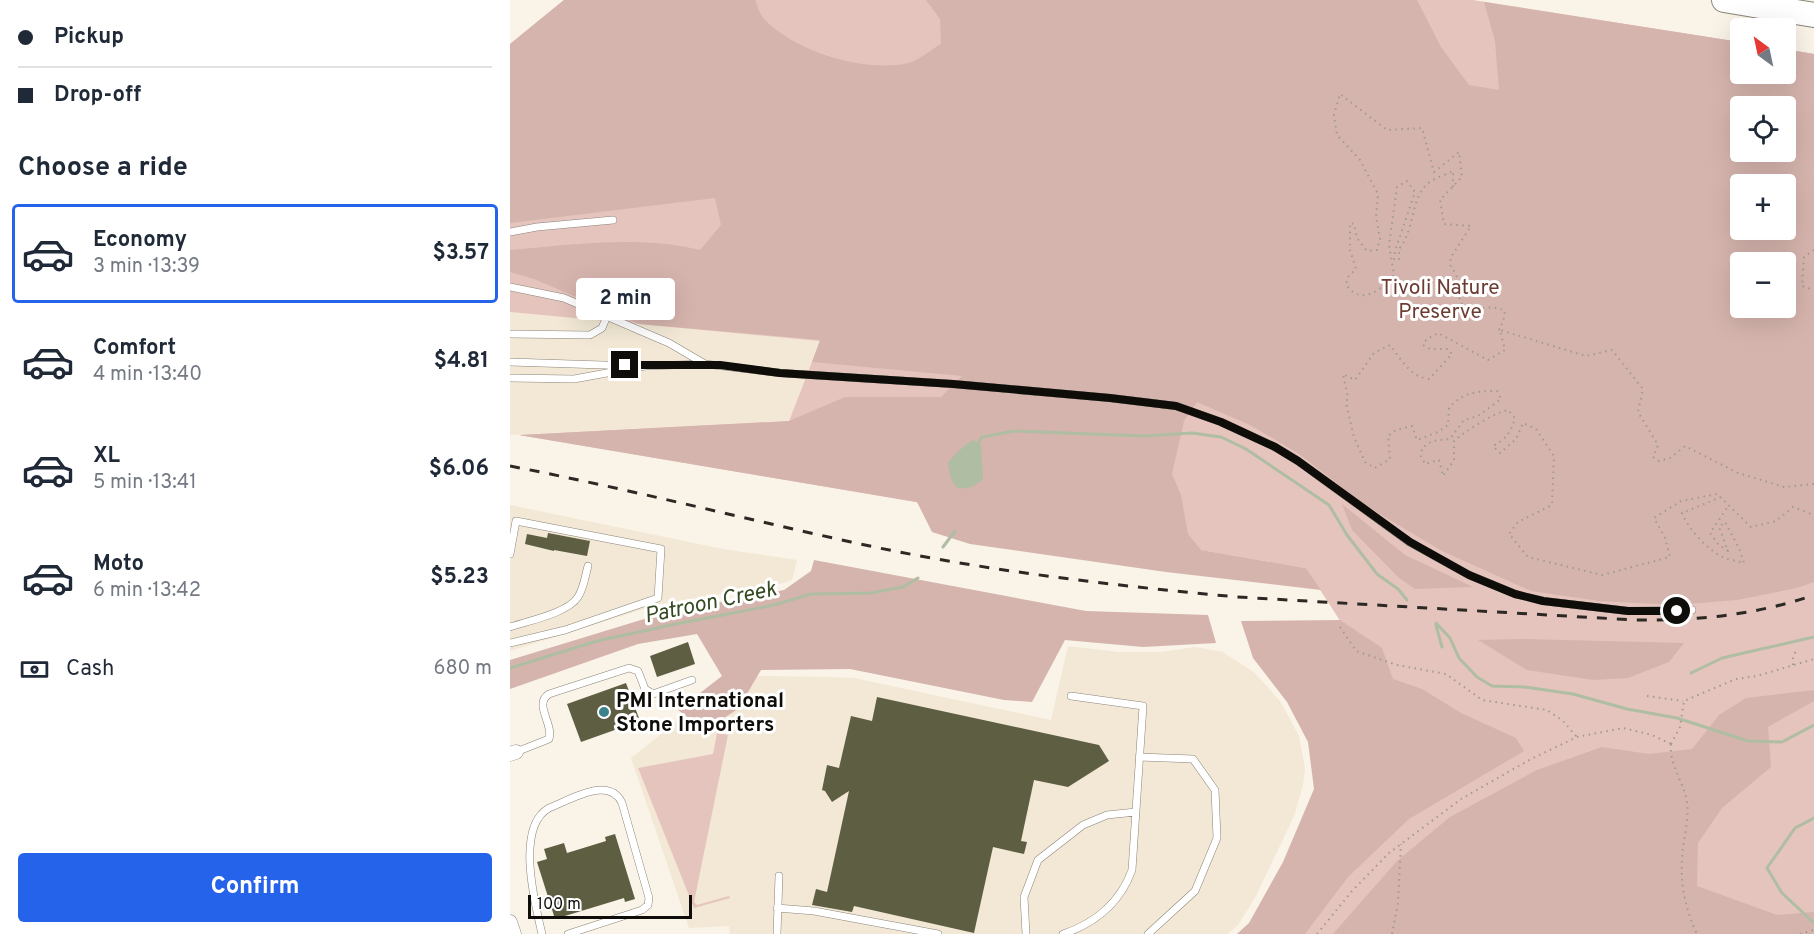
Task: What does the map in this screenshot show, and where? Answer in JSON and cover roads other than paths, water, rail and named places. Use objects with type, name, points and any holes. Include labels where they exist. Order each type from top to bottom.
[{"type":"highway","points":[[1724,0],[1814,15]]},
{"type":"street","points":[[510,922],[514,934]]},
{"type":"lane","points":[[510,231],[537,226],[613,220]]},
{"type":"lane","points":[[510,287],[564,298],[669,343],[705,364]]},
{"type":"lane","points":[[510,334],[590,335],[602,328],[607,316]]},
{"type":"lane","points":[[510,362],[645,366],[705,364],[780,373],[953,384],[1176,406],[1221,422],[1275,447],[1298,461],[1401,537],[1469,575],[1515,594],[1543,601],[1628,611],[1692,610]]},
{"type":"lane","points":[[510,378],[574,379],[645,366]]},
{"type":"lane","points":[[510,554],[516,521],[661,549],[658,598],[565,630],[510,643]]},
{"type":"lane","points":[[510,627],[574,603],[581,593],[588,566]]},
{"type":"lane","points":[[513,753],[549,739],[551,731],[543,705],[548,695],[629,668],[638,672],[645,689],[653,694],[692,680]]},
{"type":"lane","points":[[1063,934],[1103,914],[1118,899],[1132,870],[1143,706],[1071,696]]},
{"type":"lane","points":[[1139,757],[1193,759],[1215,790],[1217,838],[1195,891],[1148,934]]},
{"type":"lane","points":[[542,934],[530,874],[532,838],[536,822],[546,809],[597,790],[607,789],[617,794],[622,803],[649,901],[648,906],[568,934]]},
{"type":"lane","points":[[1026,934],[1024,897],[1038,860],[1083,825],[1107,815],[1136,812]]},
{"type":"lane","points":[[777,934],[779,876]]},
{"type":"lane","points":[[777,908],[814,911],[938,934]]},
{"type":"waterway","name":"Patroon Creek","points":[[978,444],[982,437],[1014,431],[1144,436],[1192,433],[1221,437],[1246,449],[1329,505],[1347,535],[1377,574],[1398,589],[1407,600]]},
{"type":"waterway","name":"Patroon Creek","points":[[943,547],[955,531]]},
{"type":"waterway","name":"Patroon Creek","points":[[510,668],[597,641],[774,605],[811,594],[871,593],[903,587],[918,578]]},
{"type":"waterway","points":[[1436,623],[1450,638],[1459,658],[1477,677],[1492,686],[1525,687],[1573,694],[1627,709],[1677,718],[1748,741],[1782,742],[1814,725]]},
{"type":"waterway","name":"Patroon Creek","points":[[1436,625],[1442,647]]},
{"type":"waterway","name":"Patroon Creek","points":[[1691,673],[1722,658],[1814,637]]},
{"type":"waterway","points":[[1814,818],[1795,828],[1767,868],[1782,893],[1814,923]]},
{"type":"railway","points":[[510,466],[947,561],[1043,576],[1237,597],[1635,620],[1703,618],[1748,612],[1814,595]]},
{"type":"place","name":"PMI International Stone Importers","points":[[604,712]]},
{"type":"park label","name":"Tivoli Nature Preserve","points":[[1440,299]]}]
